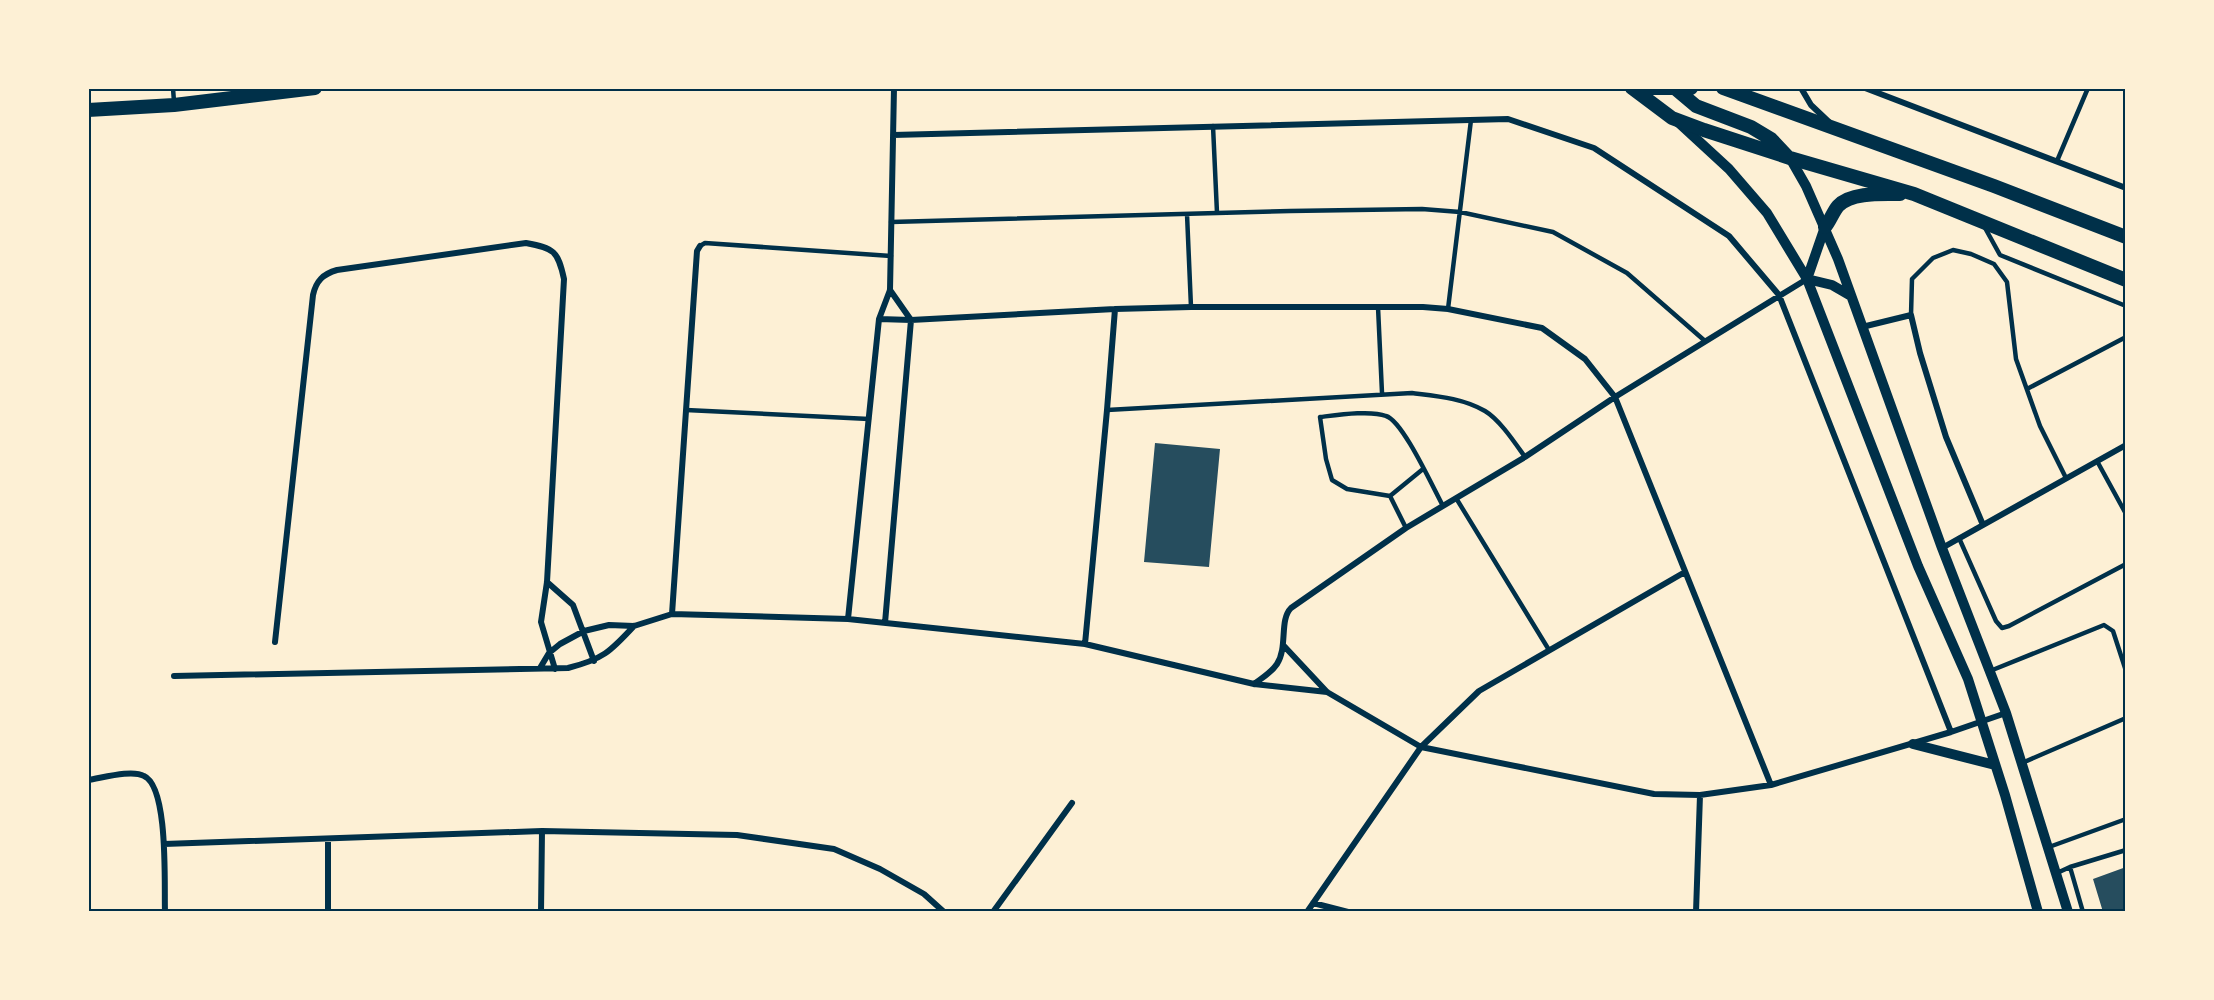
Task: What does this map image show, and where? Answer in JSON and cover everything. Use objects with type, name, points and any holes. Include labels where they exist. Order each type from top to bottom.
[{"type":"main road","points":[[88,110],[174,105],[315,88]]},
{"type":"main road","points":[[1632,88],[1672,118],[1790,158],[1914,194],[2126,280]]},
{"type":"main road","points":[[1649,88],[1684,89],[1696,106],[1751,127],[1771,139],[1790,158]]},
{"type":"main road","points":[[1723,88],[2126,237]]},
{"type":"main road","points":[[1825,227],[1837,207],[1852,197],[1914,194]]},
{"type":"street","points":[[848,620],[879,319],[890,290],[894,88]]},
{"type":"street","points":[[1801,88],[1811,105],[1836,128]]},
{"type":"street","points":[[1865,88],[2126,188]]},
{"type":"street","points":[[1672,118],[1729,169],[1767,213],[1807,279],[1918,566],[1968,679],[2037,912]]},
{"type":"street","points":[[893,135],[1508,119],[1594,148],[1729,236],[1779,296],[1951,732]]},
{"type":"street","points":[[1790,158],[1825,227],[1942,548],[2006,713],[2068,912]]},
{"type":"street","points":[[1254,684],[1277,664],[1284,646],[1286,615],[1289,610],[1406,528],[1525,457],[1615,397],[1807,279],[1825,227]]},
{"type":"street","points":[[275,642],[312,295],[318,281],[337,270],[526,243],[548,246],[560,260],[564,279],[547,582],[541,622],[555,669]]},
{"type":"street","points":[[672,614],[697,251],[700,246]]},
{"type":"street","points":[[1807,279],[1832,285],[1851,296]]},
{"type":"street","points":[[885,623],[911,320],[890,290]]},
{"type":"street","points":[[879,319],[911,320],[1191,307],[1423,307],[1448,309],[1542,328],[1585,358],[1615,397],[1771,784]]},
{"type":"street","points":[[1085,645],[1115,309]]},
{"type":"street","points":[[1862,328],[1911,315],[1920,353],[1946,437],[1983,525]]},
{"type":"street","points":[[1942,548],[2126,445]]},
{"type":"street","points":[[1307,912],[1421,747],[1479,691],[1685,572]]},
{"type":"street","points":[[547,582],[573,605],[594,661]]},
{"type":"street","points":[[540,668],[549,653],[584,631],[609,625],[634,626],[672,614],[848,620],[1085,645],[1254,684],[1327,692]]},
{"type":"street","points":[[174,676],[555,669],[594,661],[615,647],[634,626]]},
{"type":"street","points":[[1284,646],[1327,692],[1421,747],[1654,794],[1700,795],[1771,784],[1912,744],[2006,713]]},
{"type":"street","points":[[1912,744],[1995,765]]},
{"type":"street","points":[[88,780],[127,774],[144,775],[153,784],[160,803],[164,844],[165,912]]},
{"type":"street","points":[[1696,912],[1700,795]]},
{"type":"street","points":[[993,912],[1072,803]]},
{"type":"street","points":[[164,844],[542,831],[737,835],[834,849],[880,869],[924,894],[944,912]]},
{"type":"street","points":[[541,912],[542,831]]},
{"type":"street","points":[[328,839],[328,912]]},
{"type":"street","points":[[1314,903],[1348,912]]},
{"type":"lane","points":[[173,88],[174,105]]},
{"type":"lane","points":[[2057,161],[2088,88]]},
{"type":"lane","points":[[1448,309],[1471,120]]},
{"type":"lane","points":[[1213,126],[1217,213]]},
{"type":"lane","points":[[891,222],[1422,209],[1460,212],[1553,232],[1627,273],[1705,341]]},
{"type":"lane","points":[[1187,214],[1191,307]]},
{"type":"lane","points":[[1980,220],[2000,255],[2126,306]]},
{"type":"lane","points":[[700,246],[705,243],[891,256]]},
{"type":"lane","points":[[1911,315],[1912,279],[1933,258],[1953,250],[1971,254],[1994,264],[2007,282],[2016,359],[2040,426],[2066,478]]},
{"type":"lane","points":[[1378,307],[1382,393]]},
{"type":"lane","points":[[2027,389],[2126,337]]},
{"type":"lane","points":[[1107,410],[1412,393],[1455,399],[1486,411],[1508,434],[1525,457]]},
{"type":"lane","points":[[686,410],[869,419]]},
{"type":"lane","points":[[1423,469],[1390,496],[1347,489],[1332,480],[1326,459],[1320,417],[1359,414],[1387,416],[1400,427],[1423,469],[1443,506]]},
{"type":"lane","points":[[2097,461],[2126,514]]},
{"type":"lane","points":[[1390,496],[1406,528]]},
{"type":"lane","points":[[1456,498],[1549,650]]},
{"type":"lane","points":[[1959,537],[1996,621],[2002,628],[2126,564]]},
{"type":"lane","points":[[1990,671],[2104,625],[2113,631],[2126,671]]},
{"type":"lane","points":[[2022,764],[2126,718]]},
{"type":"lane","points":[[2049,847],[2126,819]]},
{"type":"lane","points":[[2056,873],[2126,849]]},
{"type":"lane","points":[[2070,867],[2083,912]]},
{"type":"building","points":[[1155,443],[1220,449],[1209,567],[1144,562]]},
{"type":"building","points":[[2126,867],[2126,912],[2103,912],[2093,879]]}]
